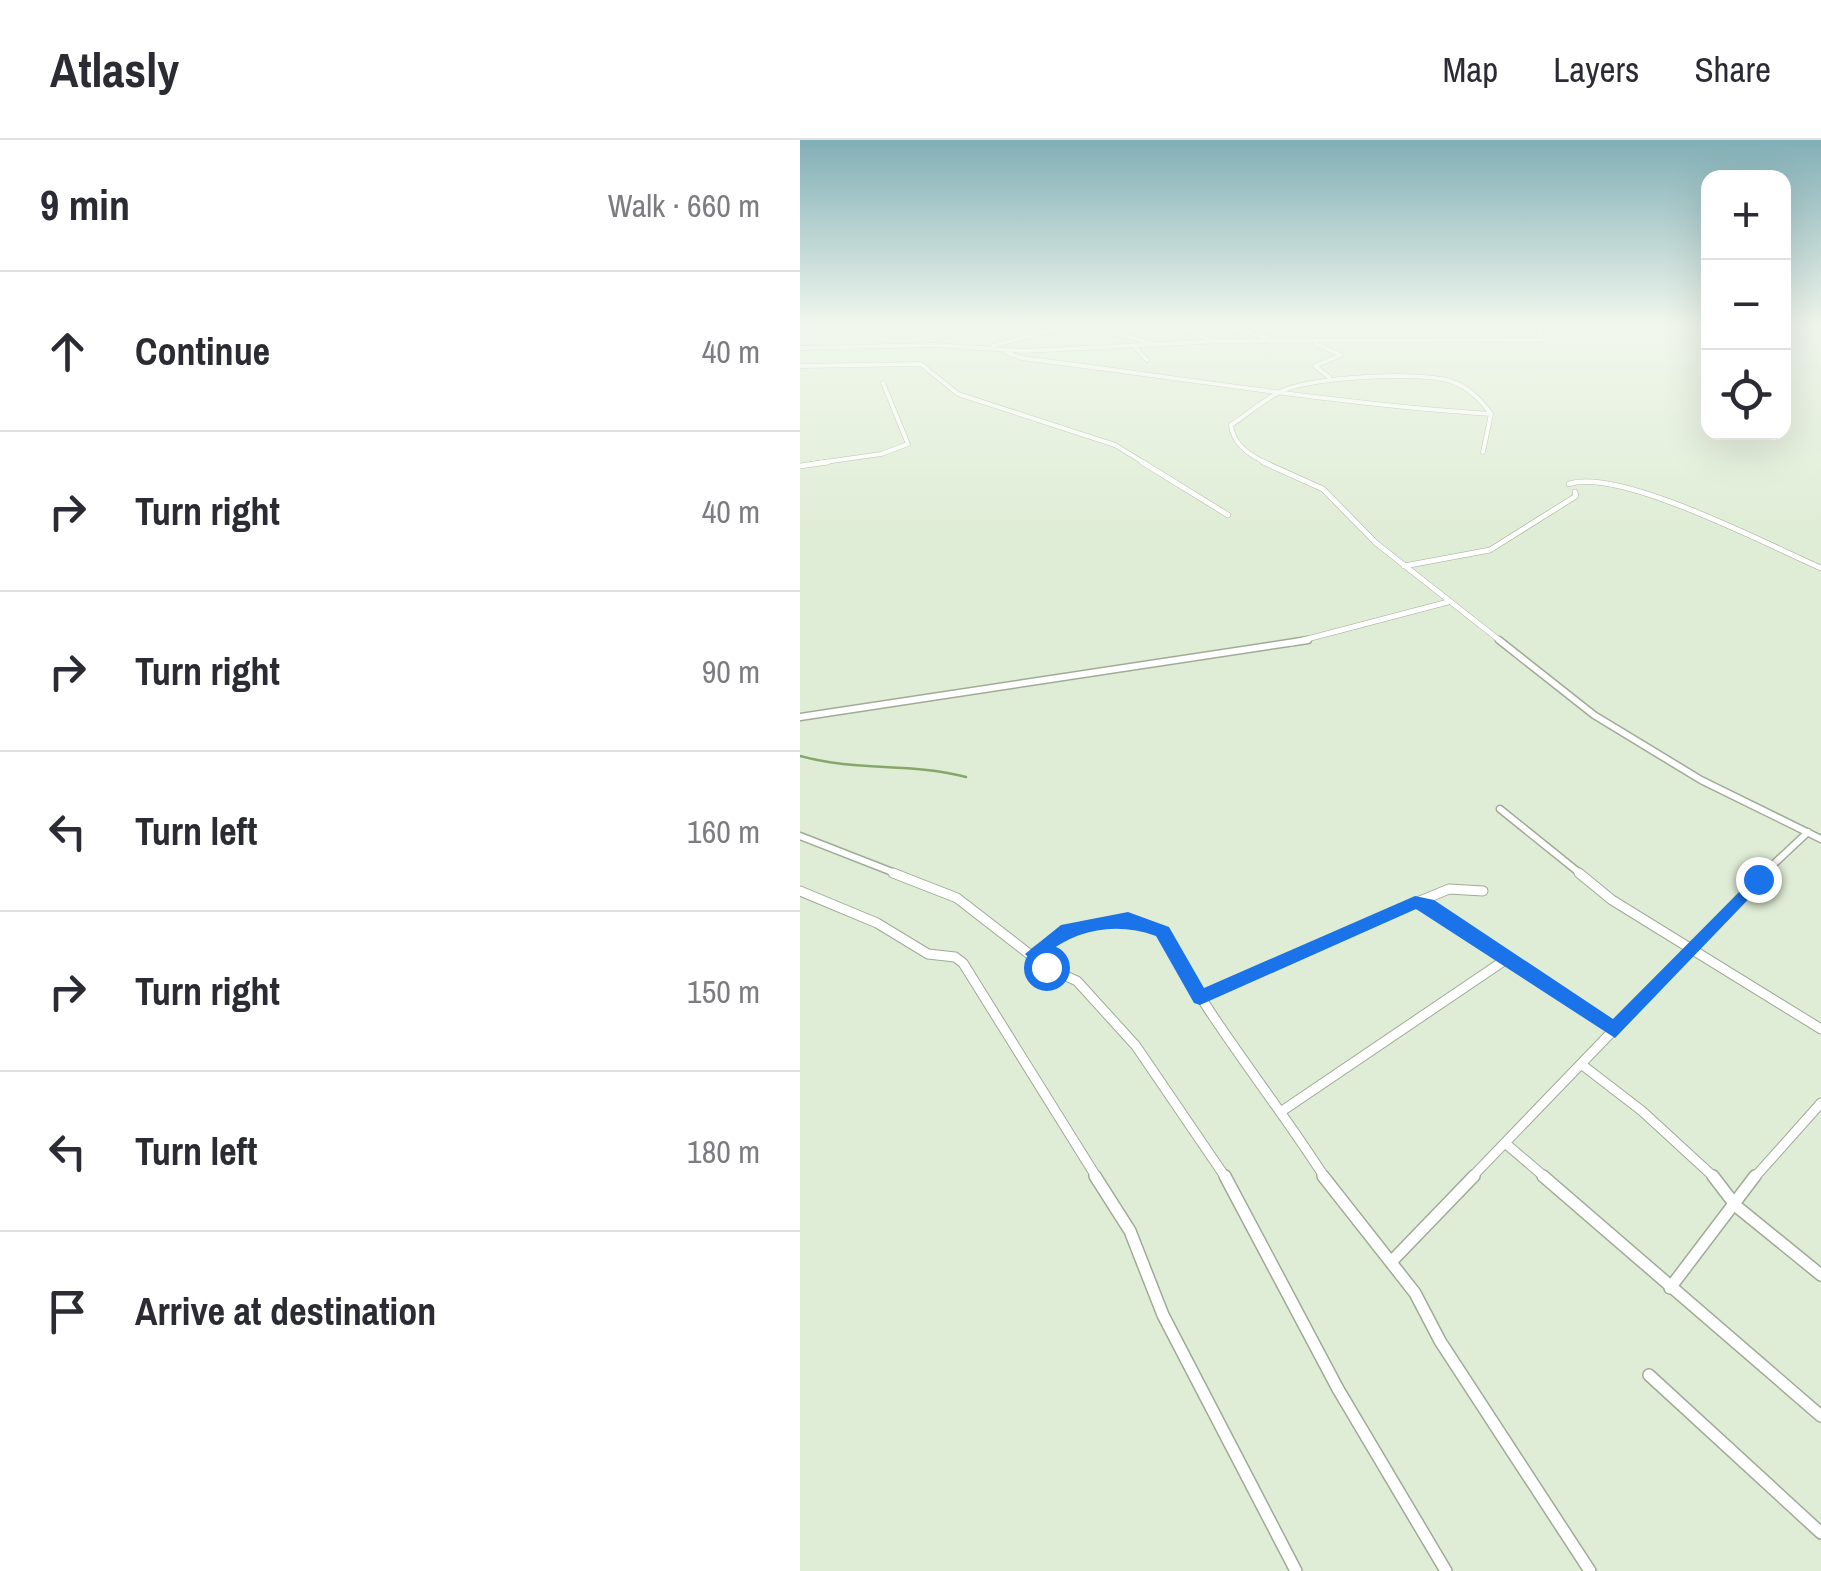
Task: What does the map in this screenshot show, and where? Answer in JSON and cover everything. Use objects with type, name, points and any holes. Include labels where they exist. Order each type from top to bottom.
[{"type":"street","points":[[800,466],[881,454],[908,444],[887,393]]},
{"type":"street","points":[[958,393],[1115,445],[1228,515]]},
{"type":"street","points":[[1278,393],[1231,425],[1232,434],[1250,456],[1323,489],[1404,566],[1594,716],[1645,748],[1821,838]]},
{"type":"street","points":[[1293,393],[1385,407],[1490,414]]},
{"type":"street","points":[[1470,393],[1490,414],[1483,452]]},
{"type":"street","points":[[1569,484],[1588,480],[1638,490],[1821,568]]},
{"type":"street","points":[[1404,566],[1493,549],[1576,496],[1575,492]]},
{"type":"street","points":[[800,717],[1311,640],[1448,602]]},
{"type":"street","points":[[1500,809],[1612,900],[1821,1029]]},
{"type":"street","points":[[1392,1261],[1758,879],[1808,832]]},
{"type":"street","points":[[800,836],[957,898],[1046,967],[1077,981],[1136,1046],[1202,1138],[1338,1389],[1446,1571]]},
{"type":"street","points":[[1200,998],[1449,889],[1483,891]]},
{"type":"street","points":[[800,891],[877,923],[928,954],[954,957],[963,964],[1130,1232],[1163,1315],[1296,1571]]},
{"type":"street","points":[[1415,902],[1428,905],[1615,1030]]},
{"type":"street","points":[[1034,954],[1064,930],[1128,919],[1162,931],[1200,998],[1282,1111],[1337,1197],[1392,1261],[1590,1571]]},
{"type":"street","points":[[1282,1111],[1508,958]]},
{"type":"street","points":[[1581,1064],[1642,1111],[1713,1176],[1736,1206],[1821,1275]]},
{"type":"street","points":[[1670,1288],[1765,1163],[1810,1121],[1821,1103]]},
{"type":"street","points":[[1505,1143],[1821,1416]]},
{"type":"street","points":[[1649,1376],[1821,1533]]},
{"type":"waterway","points":[[800,756],[966,777]]},
{"type":"route","points":[[1046,967],[1034,954],[1061,932],[1128,919],[1162,931],[1200,998],[1415,902],[1428,905],[1615,1030],[1758,879]]}]
